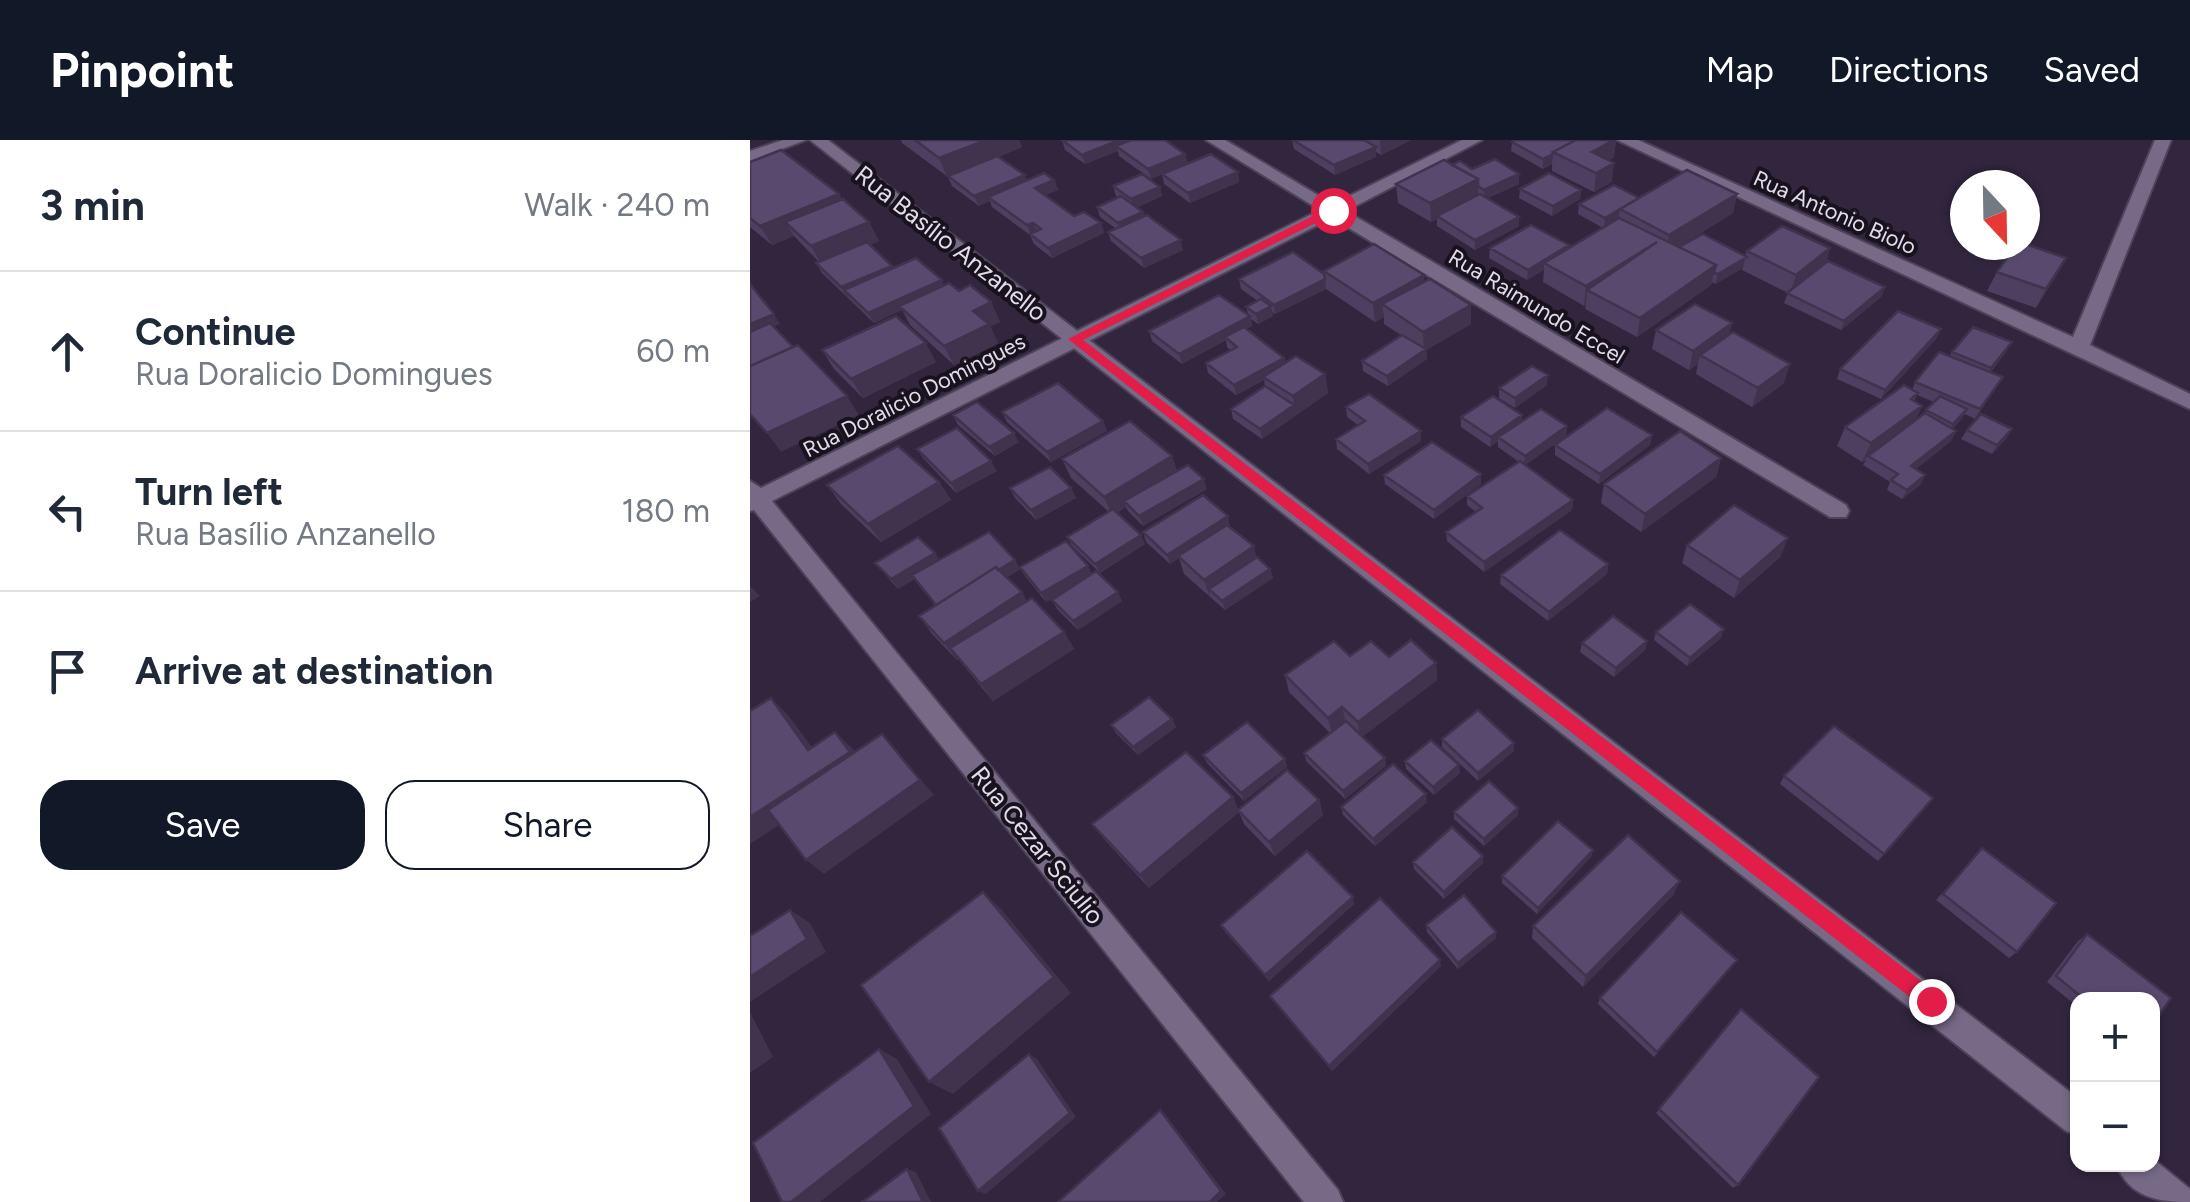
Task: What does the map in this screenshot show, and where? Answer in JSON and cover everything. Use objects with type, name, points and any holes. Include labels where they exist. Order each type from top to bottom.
[{"type":"street","points":[[750,156],[798,140]]},
{"type":"street","name":"Rua Basílio Anzanello","points":[[818,140],[1931,1001],[2070,1114]]},
{"type":"street","name":"Rua Raimundo Eccel","points":[[1214,140],[1838,511]]},
{"type":"street","name":"Rua Doralicio Domingues","points":[[753,497],[1474,140]]},
{"type":"street","name":"Rua Antonio Biolo","points":[[1625,140],[2080,347],[2190,402]]},
{"type":"street","points":[[2080,347],[2164,140]]},
{"type":"street","name":"Rua Cezar Sciulio","points":[[753,497],[1326,1202]]},
{"type":"street","points":[[2143,1172],[2179,1202]]},
{"type":"building","points":[[915,140],[986,140],[939,158]]},
{"type":"building","points":[[1062,140],[1119,140],[1082,155]]},
{"type":"building","points":[[1131,140],[1165,140],[1185,154],[1148,169],[1116,146]]},
{"type":"building","points":[[1293,140],[1364,140],[1376,147],[1334,165]]},
{"type":"building","points":[[1576,140],[1543,159],[1512,142]]},
{"type":"building","points":[[1576,140],[1614,140],[1592,152],[1614,163],[1596,173],[1553,152]]},
{"type":"building","points":[[781,150],[839,194],[760,226],[750,218],[750,162]]},
{"type":"building","points":[[1211,154],[1238,172],[1188,193],[1162,174]]},
{"type":"building","points":[[997,156],[1025,175],[974,196],[948,176]]},
{"type":"building","points":[[1495,159],[1519,174],[1484,190],[1478,186],[1478,179],[1452,165],[1460,161],[1472,169]]},
{"type":"building","points":[[1444,160],[1478,179],[1430,203],[1396,184]]},
{"type":"building","points":[[1687,170],[1737,194],[1669,235],[1620,209]]},
{"type":"building","points":[[1044,173],[1054,180],[1035,188],[1074,216],[1084,212],[1101,223],[1048,248],[1030,234],[1041,229],[1033,223],[1027,225],[988,197]]},
{"type":"building","points":[[1549,173],[1581,190],[1553,206],[1520,189]]},
{"type":"building","points":[[1142,174],[1160,187],[1131,199],[1113,186]]},
{"type":"building","points":[[1614,185],[1639,198],[1605,218],[1579,204]]},
{"type":"building","points":[[1480,194],[1519,217],[1475,240],[1437,216]]},
{"type":"building","points":[[1121,196],[1143,212],[1118,223],[1097,207]]},
{"type":"building","points":[[843,199],[869,222],[811,246],[785,222]]},
{"type":"building","points":[[1147,215],[1181,240],[1141,258],[1108,232]]},
{"type":"building","points":[[1619,218],[1716,265],[1640,318],[1587,290],[1657,242],[1586,286],[1544,263]]},
{"type":"building","points":[[1531,225],[1569,245],[1528,270],[1490,248]]},
{"type":"building","points":[[1782,226],[1830,248],[1796,275],[1747,251]]},
{"type":"building","points":[[1703,234],[1747,257],[1714,273],[1716,265],[1679,247]]},
{"type":"building","points":[[867,242],[892,266],[841,287],[816,263]]},
{"type":"building","points":[[1374,244],[1424,275],[1373,303],[1324,271]]},
{"type":"building","points":[[2040,249],[2066,258],[2046,289],[1997,272],[2005,260],[2040,260]]},
{"type":"building","points":[[1293,252],[1324,274],[1325,279],[1274,305],[1239,279]]},
{"type":"building","points":[[916,258],[942,280],[868,313],[844,290]]},
{"type":"building","points":[[1828,261],[1885,287],[1844,321],[1787,293]]},
{"type":"building","points":[[1430,279],[1471,305],[1423,332],[1382,304]]},
{"type":"building","points":[[949,283],[959,291],[970,285],[991,302],[973,311],[989,324],[944,346],[899,306]]},
{"type":"building","points":[[750,284],[774,314],[750,324]]},
{"type":"building","points":[[1219,295],[1250,316],[1179,354],[1149,331]]},
{"type":"building","points":[[1261,299],[1271,306],[1256,314],[1246,307]]},
{"type":"building","points":[[1695,304],[1732,323],[1693,351],[1656,330]]},
{"type":"building","points":[[1898,311],[1941,329],[1885,390],[1840,369]]},
{"type":"building","points":[[896,316],[926,343],[851,379],[822,350]]},
{"type":"building","points":[[770,323],[793,347],[750,366],[750,332]]},
{"type":"building","points":[[1244,327],[1284,358],[1234,385],[1206,363],[1237,347],[1225,337]]},
{"type":"building","points":[[1973,327],[2012,342],[1991,368],[1952,352]]},
{"type":"building","points":[[1733,332],[1790,364],[1758,388],[1700,355]]},
{"type":"building","points":[[1402,335],[1426,349],[1387,376],[1362,361]]},
{"type":"building","points":[[798,345],[847,396],[767,433],[750,414],[750,366]]},
{"type":"building","points":[[1939,352],[2003,377],[1980,409],[1915,382]]},
{"type":"building","points":[[1296,356],[1325,374],[1293,396],[1263,377]]},
{"type":"building","points":[[1532,366],[1548,375],[1515,398],[1499,388]]},
{"type":"building","points":[[1058,383],[1103,421],[1047,452],[1002,412]]},
{"type":"building","points":[[1904,385],[1918,393],[1911,399],[1922,406],[1871,443],[1845,427]]},
{"type":"building","points":[[1265,386],[1294,405],[1260,429],[1231,409]]},
{"type":"building","points":[[1369,394],[1421,431],[1368,464],[1336,439],[1365,421],[1346,407]]},
{"type":"building","points":[[1493,396],[1522,415],[1491,437],[1461,417]]},
{"type":"building","points":[[1940,396],[1967,409],[1953,424],[1926,410]]},
{"type":"building","points":[[977,402],[1014,433],[989,447],[953,415]]},
{"type":"building","points":[[1607,408],[1652,435],[1600,474],[1555,445]]},
{"type":"building","points":[[1541,409],[1567,426],[1525,456],[1498,437]]},
{"type":"building","points":[[1925,413],[1956,431],[1911,466],[1925,475],[1907,490],[1891,480],[1898,474],[1868,456]]},
{"type":"building","points":[[1981,414],[2012,429],[1997,445],[1967,430]]},
{"type":"building","points":[[1130,421],[1172,456],[1104,497],[1062,459]]},
{"type":"building","points":[[957,428],[991,461],[951,483],[917,449]]},
{"type":"building","points":[[1680,431],[1721,458],[1645,514],[1604,484]]},
{"type":"building","points":[[1432,442],[1481,474],[1434,510],[1384,475]]},
{"type":"building","points":[[898,446],[939,482],[868,524],[827,485]]},
{"type":"building","points":[[1520,461],[1573,500],[1484,562],[1446,532],[1482,508],[1467,496]]},
{"type":"building","points":[[1188,465],[1204,479],[1139,516],[1124,501]]},
{"type":"building","points":[[1050,467],[1071,488],[1031,510],[1010,488]]},
{"type":"building","points":[[1203,495],[1228,516],[1167,555],[1143,532]]},
{"type":"building","points":[[1734,505],[1788,538],[1740,580],[1687,545]]},
{"type":"building","points":[[1113,509],[1141,535],[1095,564],[1067,537]]},
{"type":"building","points":[[1227,525],[1254,546],[1204,580],[1178,556]]},
{"type":"building","points":[[1560,530],[1608,564],[1549,612],[1501,575]]},
{"type":"building","points":[[989,532],[1015,560],[998,570],[996,567],[936,605],[912,575]]},
{"type":"building","points":[[918,537],[935,553],[891,579],[875,563]]},
{"type":"building","points":[[1066,541],[1088,566],[1041,593],[1020,567]]},
{"type":"building","points":[[1257,557],[1270,569],[1222,601],[1209,589]]},
{"type":"building","points":[[996,567],[1022,592],[944,643],[919,616]]},
{"type":"building","points":[[1096,571],[1118,592],[1073,621],[1052,600]]},
{"type":"building","points":[[1032,598],[1064,632],[981,684],[950,648]]},
{"type":"building","points":[[1690,604],[1724,629],[1690,658],[1656,632]]},
{"type":"building","points":[[1613,616],[1647,641],[1616,668],[1582,643]]},
{"type":"building","points":[[1411,640],[1436,663],[1358,722],[1342,707],[1328,718],[1285,675],[1334,641],[1350,656],[1371,641],[1389,657]]},
{"type":"building","points":[[1149,697],[1172,719],[1133,747],[1111,725]]},
{"type":"building","points":[[771,698],[808,750],[835,732],[850,752],[750,817],[750,711]]},
{"type":"building","points":[[1478,710],[1514,743],[1478,773],[1442,739]]},
{"type":"building","points":[[1346,721],[1385,758],[1343,791],[1304,753]]},
{"type":"building","points":[[1247,722],[1285,759],[1241,793],[1203,755]]},
{"type":"building","points":[[1834,726],[1933,798],[1884,854],[1784,776]]},
{"type":"building","points":[[882,734],[920,780],[806,860],[768,810]]},
{"type":"building","points":[[1431,740],[1459,765],[1433,787],[1405,761]]},
{"type":"building","points":[[1186,752],[1233,797],[1140,875],[1092,824]]},
{"type":"building","points":[[1393,764],[1426,794],[1373,839],[1341,807]]},
{"type":"building","points":[[1287,770],[1319,800],[1269,842],[1238,810]]},
{"type":"building","points":[[1489,781],[1518,808],[1484,839],[1454,812]]},
{"type":"building","points":[[1558,821],[1593,850],[1538,908],[1502,876]]},
{"type":"building","points":[[1452,827],[1483,856],[1444,892],[1413,862]]},
{"type":"building","points":[[1628,835],[1680,881],[1586,976],[1533,926]]},
{"type":"building","points":[[1982,848],[2056,903],[2017,952],[1943,894]]},
{"type":"building","points":[[1307,851],[1353,897],[1265,975],[1221,925]]},
{"type":"building","points":[[983,892],[1054,977],[929,1082],[861,985]]},
{"type":"building","points":[[1464,895],[1496,932],[1458,963],[1426,925]]},
{"type":"building","points":[[1380,898],[1440,960],[1329,1066],[1270,996]]},
{"type":"building","points":[[790,910],[807,939],[750,977],[750,936]]},
{"type":"building","points":[[1681,912],[1737,960],[1657,1052],[1600,998]]},
{"type":"building","points":[[2087,934],[2171,998],[2160,1014],[2160,992],[2075,992],[2056,976]]},
{"type":"building","points":[[1741,1009],[1819,1077],[1738,1185],[1659,1109]]},
{"type":"building","points":[[879,1049],[914,1106],[791,1202],[782,1202],[753,1143]]},
{"type":"building","points":[[1029,1054],[1070,1113],[978,1191],[939,1128]]},
{"type":"building","points":[[1160,1110],[1221,1191],[1210,1202],[1058,1202]]},
{"type":"building","points":[[907,1169],[923,1202],[862,1202]]},
{"type":"route","points":[[1333,210],[1074,339],[1931,1001]]}]
